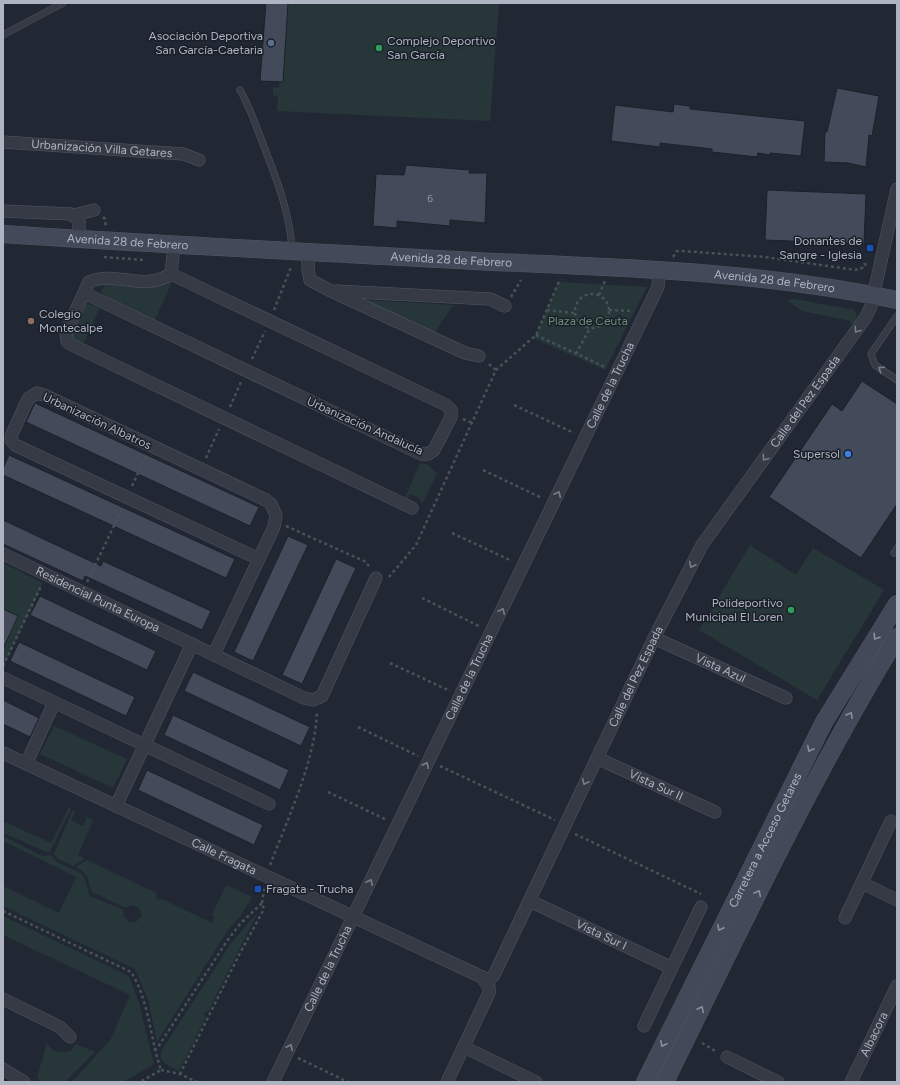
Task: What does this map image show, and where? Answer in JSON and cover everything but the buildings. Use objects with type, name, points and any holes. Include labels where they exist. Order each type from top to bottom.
[{"type":"street","name":"Urbanización Villa Getares","points":[[3,142],[183,154],[199,160]]},
{"type":"street","name":"Calle del Pez Espada","points":[[486,982],[494,975],[654,638],[702,545],[866,317],[871,306],[872,295],[881,263],[897,189]]},
{"type":"street","points":[[3,211],[74,215],[94,210]]},
{"type":"street","points":[[74,215],[79,220],[79,239]]},
{"type":"street","name":"Avenida 28 de Febrero","points":[[3,234],[174,246],[660,270],[778,280],[897,300]]},
{"type":"street","points":[[174,246],[171,274],[152,283],[98,278],[88,282],[66,332],[67,341],[74,347],[412,508]]},
{"type":"street","points":[[300,252],[308,269],[310,280],[465,352],[479,356]]},
{"type":"street","name":"Calle de la Trucha","points":[[273,1082],[492,632],[658,286],[660,270]]},
{"type":"street","name":"Urbanización Andalucía","points":[[84,293],[422,454],[428,454],[434,450],[451,417],[450,410],[446,405],[171,274]]},
{"type":"street","points":[[329,290],[490,298],[505,306]]},
{"type":"street","name":"Urbanización Albatros","points":[[214,654],[259,559],[276,521],[276,515],[271,504],[266,500],[44,395],[37,393],[28,399],[12,434],[13,443],[259,559]]},
{"type":"street","name":"Residencial Punta Europa","points":[[3,554],[304,698],[313,700],[318,699]]},
{"type":"street","points":[[318,699],[322,696],[376,578]]},
{"type":"street","name":"Carretera a Acceso Getares","points":[[645,1082],[824,722],[897,604]]},
{"type":"street","name":"Carretera a Acceso Getares","points":[[665,1082],[797,814],[828,756],[897,637]]},
{"type":"street","name":"Vista Azul","points":[[654,638],[786,698]]},
{"type":"street","points":[[116,806],[192,644]]},
{"type":"street","points":[[3,678],[269,804]]},
{"type":"street","points":[[26,764],[54,703]]},
{"type":"street","name":"Calle Fragata","points":[[3,753],[353,918],[482,977],[486,982]]},
{"type":"street","name":"Vista Sur II","points":[[597,758],[715,812]]},
{"type":"street","points":[[845,918],[891,821]]},
{"type":"street","points":[[862,883],[897,900]]},
{"type":"street","name":"Vista Sur I","points":[[530,901],[672,968]]},
{"type":"street","points":[[644,1026],[704,901]]},
{"type":"street","points":[[446,1082],[489,993],[486,982]]},
{"type":"street","name":"Albacora","points":[[851,1082],[897,986]]},
{"type":"street","points":[[3,999],[60,1027],[70,1037]]},
{"type":"street","points":[[464,1047],[536,1082]]},
{"type":"street","points":[[727,1057],[778,1082]]},
{"type":"street","points":[[3,1069],[24,1082]]},
{"type":"lane","points":[[3,35],[63,3]]},
{"type":"lane","points":[[240,90],[260,135],[287,211],[291,230],[300,252]]},
{"type":"lane","points":[[897,316],[871,354],[875,365],[897,380]]},
{"type":"path","points":[[599,296],[607,277]]},
{"type":"path","points":[[505,306],[521,280]]},
{"type":"path","points":[[588,294],[599,296],[608,304],[609,310],[609,316],[602,326],[590,328],[580,323],[574,312],[578,301],[588,294]]},
{"type":"path","points":[[547,310],[574,312]]},
{"type":"path","points":[[609,310],[645,312]]},
{"type":"path","points":[[576,354],[590,328]]},
{"type":"path","points":[[536,336],[616,373]]},
{"type":"path","points":[[514,405],[585,438]]},
{"type":"path","points":[[83,592],[152,446]]},
{"type":"path","points":[[482,470],[553,504]]},
{"type":"path","points":[[452,533],[523,566]]},
{"type":"path","points":[[3,667],[47,575]]},
{"type":"path","points":[[422,598],[492,632]]},
{"type":"path","points":[[390,663],[461,696]]},
{"type":"path","points":[[266,877],[309,760],[317,729],[318,699]]},
{"type":"path","points":[[358,727],[565,826],[704,901]]},
{"type":"path","points":[[328,792],[397,825]]},
{"type":"path","points":[[154,1050],[158,1047],[227,941],[240,924],[262,903],[264,908],[236,960],[180,1074]]},
{"type":"path","points":[[3,911],[131,972],[143,999],[154,1050],[161,1070]]},
{"type":"path","points":[[702,1043],[727,1057]]},
{"type":"path","points":[[287,1053],[348,1082]]},
{"type":"path","points":[[140,1082],[161,1070],[180,1074],[197,1082]]},
{"type":"green space","name":"Complejo Deportivo San García","points":[[267,3],[499,3],[490,121],[277,111],[278,96],[273,95],[273,87],[279,88],[279,82],[260,81]]},
{"type":"green space","points":[[172,282],[154,322],[103,296],[101,291],[107,283]]},
{"type":"green space","name":"Plaza de Ceuta","points":[[559,282],[647,287],[605,370],[533,338],[536,335]]},
{"type":"green space","points":[[794,299],[854,310],[857,316],[855,322],[850,324],[851,321],[802,311],[787,300]]},
{"type":"green space","points":[[365,300],[453,305],[433,335],[365,302]]},
{"type":"green space","points":[[88,304],[100,308],[82,347],[75,343],[71,335],[86,305]]},
{"type":"green space","points":[[420,463],[428,465],[437,473],[422,504],[419,498],[411,494],[404,500]]},
{"type":"green space","name":"Polideportivo Municipal El Loren","points":[[750,545],[796,575],[813,548],[884,590],[817,700],[699,630]]},
{"type":"green space","points":[[3,563],[43,583],[3,667]]},
{"type":"green space","points":[[54,726],[127,759],[113,788],[40,754]]},
{"type":"green space","points":[[69,807],[71,809],[49,853],[3,833],[3,821],[51,843]]},
{"type":"green space","points":[[73,810],[75,811],[71,820],[83,826],[87,817],[93,820],[78,855],[85,859],[73,866],[57,858],[54,854]]},
{"type":"green space","points":[[3,836],[42,856],[51,855],[57,862],[79,872],[85,879],[90,896],[124,910],[123,916],[130,922],[136,922],[141,917],[141,912],[139,909],[131,905],[126,908],[92,892],[87,876],[76,867],[87,860],[156,893],[156,899],[164,900],[212,923],[215,916],[212,915],[226,885],[252,897],[241,915],[228,930],[157,1042],[148,999],[135,969],[3,906],[3,886],[59,913],[76,877],[3,841]]},
{"type":"green space","points":[[258,912],[209,1010],[204,1013],[206,1017],[179,1071],[171,1067],[162,1060],[161,1053],[163,1048],[232,942]]},
{"type":"green space","points":[[3,916],[129,976],[139,1003],[154,1064],[123,1082],[72,1082],[111,1039],[130,995],[3,935]]},
{"type":"green space","points":[[47,1043],[57,1052],[71,1051],[76,1044],[95,1052],[65,1082],[42,1082],[37,1078]]},
{"type":"place","name":"Asociación Deportiva San García-Caetaria","points":[[271,43]]},
{"type":"place","name":"Complejo Deportivo San García","points":[[379,48]]},
{"type":"place","name":"Donantes de Sangre - Iglesia","points":[[870,248]]},
{"type":"place","name":"Colegio Montecalpe","points":[[31,321]]},
{"type":"place","name":"Supersol","points":[[848,454]]},
{"type":"place","name":"Polideportivo Municipal El Loren","points":[[791,610]]},
{"type":"place","name":"Fragata - Trucha","points":[[258,889]]}]
